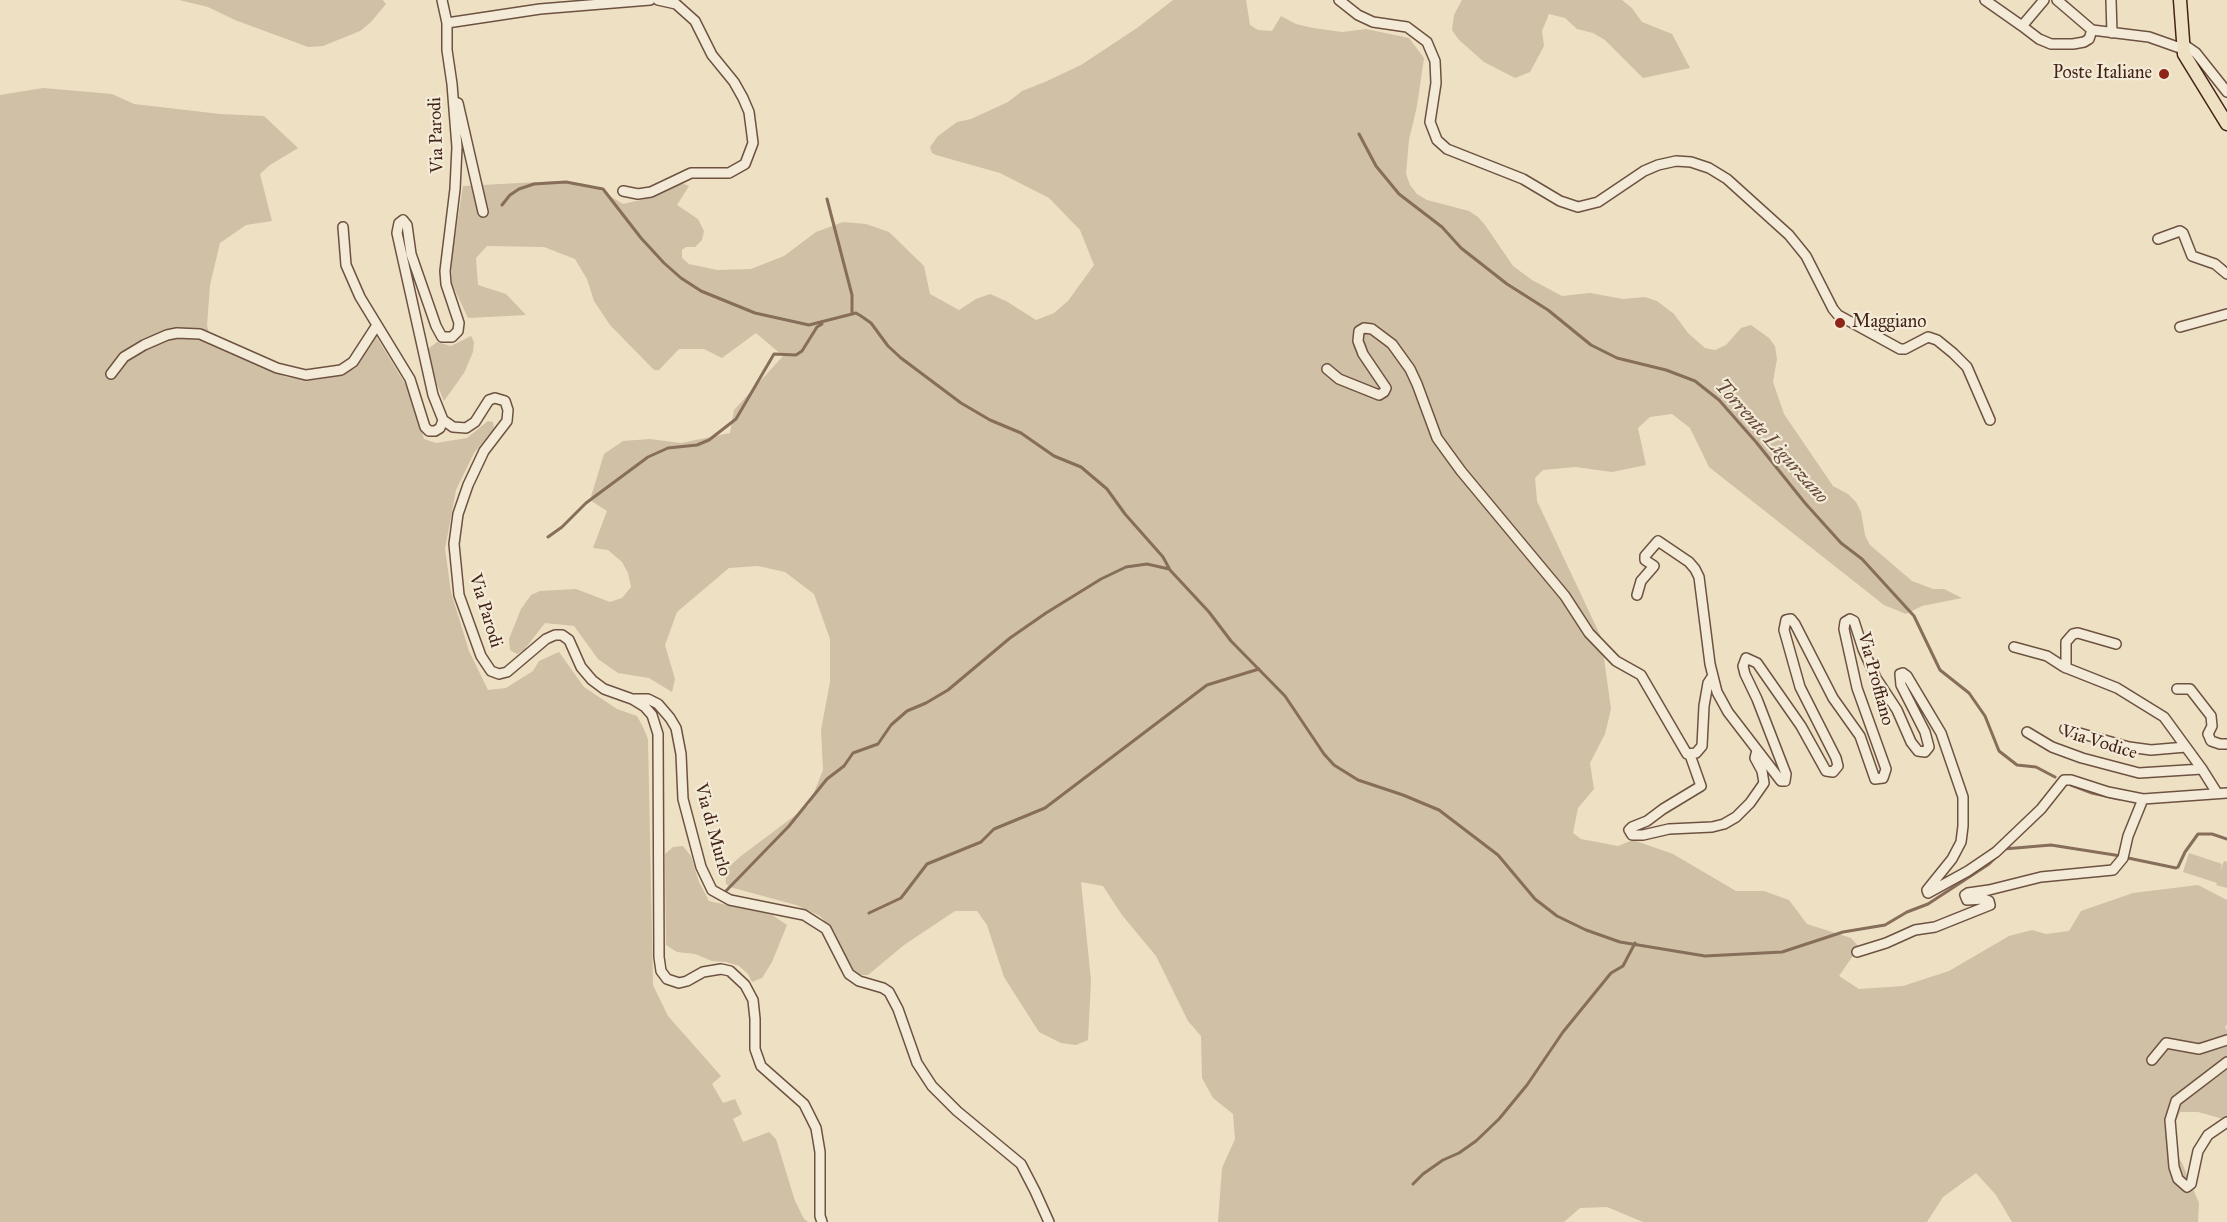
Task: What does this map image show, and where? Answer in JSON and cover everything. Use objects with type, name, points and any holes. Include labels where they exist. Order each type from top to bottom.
[{"type":"main road","points":[[2180,0],[2183,46],[2187,61],[2227,124]]},
{"type":"street","name":"Via Parodi","points":[[442,0],[447,23],[456,167],[445,278],[459,327],[457,334],[452,337],[446,338],[440,334],[429,310],[411,254],[406,223],[403,220],[400,221],[397,230],[433,395],[443,420],[453,427],[466,428],[475,422],[489,400],[495,398],[505,401],[508,410],[508,418],[484,451],[468,485],[458,514],[454,534],[454,564],[459,595],[484,663],[494,673],[507,672],[546,639],[555,634],[562,635],[571,643],[581,667],[592,680],[604,689],[632,699],[645,707],[652,715],[658,734],[658,935],[661,971],[667,979],[679,983],[703,972],[721,969],[730,971],[745,984],[753,1000],[754,1048],[761,1066],[804,1104],[816,1128],[820,1146],[819,1207],[822,1222]]},
{"type":"street","points":[[447,23],[540,9],[650,0]]},
{"type":"street","points":[[623,191],[638,194],[651,192],[691,172],[729,173],[745,164],[753,143],[749,112],[743,98],[734,82],[712,55],[695,21],[676,4],[658,0]]},
{"type":"street","points":[[1339,0],[1358,15],[1373,22],[1407,27],[1427,42],[1435,61],[1436,83],[1430,122],[1435,137],[1447,149],[1523,179],[1560,201],[1578,207],[1598,202],[1644,171],[1658,165],[1676,161],[1691,162],[1709,168],[1727,179],[1789,235],[1806,256],[1838,315],[1900,349],[1905,349],[1928,338],[1937,340],[1953,353],[1967,368],[1990,420]]},
{"type":"street","points":[[1985,0],[2039,39],[2051,44],[2073,45],[2084,42],[2089,39],[2092,30]]},
{"type":"street","points":[[2022,26],[2044,0]]},
{"type":"street","points":[[2056,0],[2092,30],[2149,37],[2183,46],[2196,53],[2221,81],[2227,92]]},
{"type":"street","points":[[2111,0],[2112,33]]},
{"type":"street","points":[[2221,81],[2227,72]]},
{"type":"street","points":[[452,84],[464,124],[483,212]]},
{"type":"street","points":[[343,227],[346,265],[360,297],[410,380],[425,427],[429,431],[435,431],[440,428],[443,420]]},
{"type":"street","points":[[2158,238],[2180,231],[2183,233],[2192,256],[2215,264],[2227,274]]},
{"type":"street","points":[[2180,327],[2227,314]]},
{"type":"street","points":[[111,374],[124,357],[167,335],[177,333],[200,334],[278,368],[306,375],[341,370],[353,362],[377,325]]},
{"type":"street","name":"Via Proffiano","points":[[1328,369],[1339,379],[1379,394],[1386,388],[1363,354],[1358,341],[1359,331],[1364,328],[1372,329],[1392,344],[1418,384],[1437,438],[1565,596],[1589,633],[1616,661],[1641,675],[1687,754],[1696,753],[1702,746],[1704,706],[1708,683],[1712,677]]},
{"type":"street","name":"Via Proffiano","points":[[1637,595],[1641,581],[1654,566],[1644,559],[1656,542],[1661,542],[1689,562],[1699,577],[1712,677],[1722,703],[1780,781],[1785,781],[1786,774],[1757,699],[1745,675],[1743,663],[1748,657],[1757,663],[1801,726],[1826,771],[1833,772],[1838,766],[1800,687],[1784,630],[1785,622],[1789,618],[1795,624],[1833,698],[1860,735],[1872,777],[1876,780],[1883,778],[1886,769],[1863,706],[1850,661],[1844,629],[1845,622],[1850,619],[1857,627],[1873,672],[1897,710],[1911,742],[1918,751],[1925,752],[1929,747],[1925,732],[1901,685],[1900,674],[1903,673],[1910,679],[1941,733],[1963,796],[1963,826],[1960,842],[1952,859],[1927,892],[1968,871],[1996,852],[2042,809],[2064,780],[2143,799],[2227,793]]},
{"type":"street","points":[[2066,668],[2066,642],[2073,634],[2078,633],[2116,644]]},
{"type":"street","points":[[2014,647],[2047,656],[2066,668],[2117,688],[2164,717],[2217,793]]},
{"type":"street","points":[[2177,689],[2190,689],[2211,716],[2212,726],[2208,734],[2211,741],[2227,744]]},
{"type":"street","name":"Via di Murlo","points":[[632,699],[648,699],[658,704],[676,728],[681,754],[683,799],[701,867],[712,890],[730,900],[804,915],[826,929],[849,974],[859,981],[889,992],[898,1009],[917,1063],[932,1086],[957,1111],[1021,1164],[1049,1222]]},
{"type":"street","points":[[2065,729],[2129,747],[2151,750],[2186,747]]},
{"type":"street","name":"Via Vodice","points":[[2027,732],[2052,747],[2082,758],[2139,773],[2202,769]]},
{"type":"street","name":"Via Proffiano","points":[[1690,754],[1701,786],[1656,813],[1647,821],[1632,827],[1629,830],[1632,834],[1643,835],[1668,829],[1712,827],[1724,824],[1736,817],[1750,803],[1764,783],[1762,771],[1755,758],[1757,750]]},
{"type":"street","points":[[1857,952],[1886,943],[1915,930],[1935,927],[1990,905],[1989,901],[1984,899],[1967,900],[1965,895],[1968,893],[2041,877],[2113,870],[2123,858],[2128,836],[2143,799]]},
{"type":"street","points":[[2152,1060],[2166,1043],[2199,1049],[2227,1040]]},
{"type":"street","points":[[2227,1062],[2176,1101],[2170,1120],[2174,1167],[2178,1179],[2187,1187],[2192,1184],[2198,1151],[2208,1135],[2227,1122]]},
{"type":"shaded area","points":[[179,0],[383,0],[386,4],[360,31],[323,46],[308,47],[235,20],[208,7]]},
{"type":"shaded area","points":[[1173,0],[1246,0],[1250,25],[1258,30],[1272,31],[1281,16],[1296,24],[1313,28],[1342,32],[1366,29],[1409,38],[1424,58],[1409,140],[1406,174],[1417,194],[1427,200],[1469,211],[1478,217],[1513,266],[1532,280],[1562,296],[1590,293],[1623,299],[1645,297],[1657,301],[1674,314],[1688,333],[1705,348],[1715,350],[1726,345],[1741,328],[1751,325],[1769,338],[1775,346],[1777,359],[1773,382],[1784,414],[1833,486],[1848,494],[1856,502],[1870,545],[1912,581],[1933,589],[1944,589],[1962,598],[1922,606],[1906,614],[1884,605],[1709,467],[1690,428],[1672,414],[1650,417],[1638,428],[1646,465],[1612,472],[1575,467],[1543,470],[1535,478],[1537,501],[1601,637],[1611,709],[1605,734],[1590,763],[1594,789],[1578,808],[1573,833],[1581,839],[1618,846],[1633,840],[1673,854],[1736,891],[1764,891],[1789,900],[1807,924],[1851,938],[1859,947],[1839,976],[1859,989],[1903,986],[1949,971],[2009,936],[2032,930],[2046,934],[2069,931],[2081,911],[2133,893],[2198,885],[2227,900],[2227,1025],[2225,1027],[2227,1030],[2227,1120],[2198,1112],[2180,1112],[2167,1141],[2182,1163],[2199,1203],[2198,1222],[2012,1222],[1996,1195],[1976,1173],[1943,1197],[1927,1222],[1643,1222],[1607,1207],[1580,1208],[1564,1222],[1218,1222],[1222,1168],[1235,1139],[1233,1114],[1213,1098],[1202,1078],[1201,1036],[1188,1021],[1156,956],[1122,915],[1103,886],[1081,882],[1091,980],[1088,1040],[1076,1045],[1061,1043],[1039,1032],[1004,977],[987,925],[977,911],[955,911],[904,945],[868,975],[861,975],[854,971],[834,931],[820,916],[796,905],[726,884],[725,870],[809,805],[823,770],[821,730],[830,682],[830,639],[814,594],[785,572],[758,566],[729,568],[677,612],[665,645],[675,679],[672,692],[649,678],[618,673],[598,659],[574,626],[545,623],[524,650],[517,654],[510,650],[509,639],[521,609],[531,595],[540,591],[576,589],[610,602],[622,598],[631,587],[628,573],[622,562],[608,550],[593,548],[607,511],[590,500],[604,454],[623,441],[650,439],[681,443],[730,433],[734,410],[783,356],[756,333],[722,358],[704,349],[679,349],[659,370],[654,370],[610,325],[594,301],[587,279],[575,259],[544,247],[487,246],[476,258],[478,285],[506,294],[526,315],[468,318],[452,284],[451,262],[463,186],[557,181],[599,189],[623,204],[649,198],[676,183],[684,184],[689,186],[677,205],[698,219],[704,231],[702,240],[695,247],[686,247],[682,250],[682,258],[689,264],[717,270],[751,269],[784,256],[816,232],[843,222],[866,224],[889,232],[924,266],[930,294],[959,310],[976,299],[990,294],[1036,320],[1054,313],[1068,301],[1094,265],[1080,230],[1049,198],[1000,173],[936,155],[932,153],[930,147],[938,136],[957,122],[971,119],[1008,102],[1022,91],[1081,65],[1137,28]]},
{"type":"shaded area","points":[[1462,0],[1622,0],[1632,8],[1642,22],[1672,34],[1690,68],[1643,78],[1605,40],[1593,33],[1577,29],[1565,18],[1549,14],[1542,31],[1544,46],[1530,72],[1515,78],[1484,62],[1459,40],[1452,30],[1454,15]]},
{"type":"shaded area","points":[[43,88],[112,94],[134,104],[220,114],[264,116],[298,148],[260,174],[272,221],[246,225],[220,243],[210,285],[207,326],[213,345],[286,377],[316,380],[356,368],[376,336],[410,392],[424,439],[436,443],[467,438],[488,421],[493,422],[494,428],[474,453],[456,490],[445,549],[451,592],[469,651],[488,690],[506,688],[533,671],[539,661],[559,652],[584,687],[617,709],[637,716],[648,739],[653,985],[668,1016],[721,1076],[712,1084],[723,1103],[735,1099],[742,1114],[733,1119],[743,1142],[769,1132],[776,1139],[795,1201],[804,1219],[808,1222],[0,1222],[0,95]]},
{"type":"shaded area","points":[[471,336],[474,342],[473,352],[464,373],[444,401],[434,377],[428,349],[437,342],[451,346]]},
{"type":"shaded area","points":[[683,846],[691,856],[699,882],[709,901],[772,915],[787,925],[772,962],[762,978],[752,982],[748,974],[739,966],[712,961],[695,954],[677,952],[666,945],[665,854],[673,847]]},
{"type":"shaded area","points":[[2189,853],[2222,864],[2220,872],[2224,861],[2227,862],[2227,888],[2183,872]]},
{"type":"waterway","name":"Torrente Ligurzano","points":[[1359,134],[1376,166],[1399,194],[1442,227],[1461,248],[1507,284],[1548,310],[1591,345],[1617,358],[1666,370],[1695,381],[1719,400],[1841,543],[1862,559],[1914,616],[1940,670],[1969,693],[1985,716],[1999,751],[2017,765],[2036,767],[2055,777]]},
{"type":"waterway","points":[[502,205],[519,189],[534,184],[566,182],[603,189],[641,238],[664,263],[701,291],[755,313],[809,325],[856,313],[861,316],[871,323],[888,346],[901,358],[961,403],[990,420],[1021,433],[1054,456],[1081,467],[1107,489],[1125,514],[1163,557],[1170,570],[1209,612],[1231,641],[1285,696],[1334,765],[1358,780],[1439,810],[1498,855],[1535,899],[1557,916],[1586,930],[1620,942],[1705,956],[1782,952],[1843,932],[1885,925],[1907,912],[1928,904],[1989,864],[1997,856]]},
{"type":"waterway","points":[[827,199],[852,295],[852,314]]},
{"type":"waterway","points":[[548,537],[562,527],[586,503],[648,457],[668,448],[697,445],[709,440],[736,419],[774,354],[796,355],[802,351],[817,327],[822,324]]},
{"type":"waterway","points":[[724,893],[789,826],[827,779],[844,766],[853,753],[878,744],[891,725],[907,711],[948,690],[1010,638],[1101,579],[1126,567],[1147,564],[1169,569]]},
{"type":"waterway","points":[[869,913],[901,898],[927,864],[981,842],[994,829],[1045,808],[1207,685],[1259,669]]},
{"type":"waterway","name":"Torrente Ligurzano","points":[[2071,785],[2119,799]]},
{"type":"waterway","name":"Torrente Ligurzano","points":[[2128,858],[2176,868],[2198,834],[2212,834],[2227,839]]},
{"type":"waterway","name":"Torrente Ligurzano","points":[[2004,849],[2051,845],[2121,856]]},
{"type":"waterway","points":[[1413,1184],[1443,1160],[1459,1153],[1476,1141],[1499,1119],[1527,1085],[1563,1032],[1611,973],[1623,966],[1635,943]]},
{"type":"place","name":"Poste Italiane","points":[[2164,74]]},
{"type":"place","name":"Maggiano","points":[[1840,323]]}]
